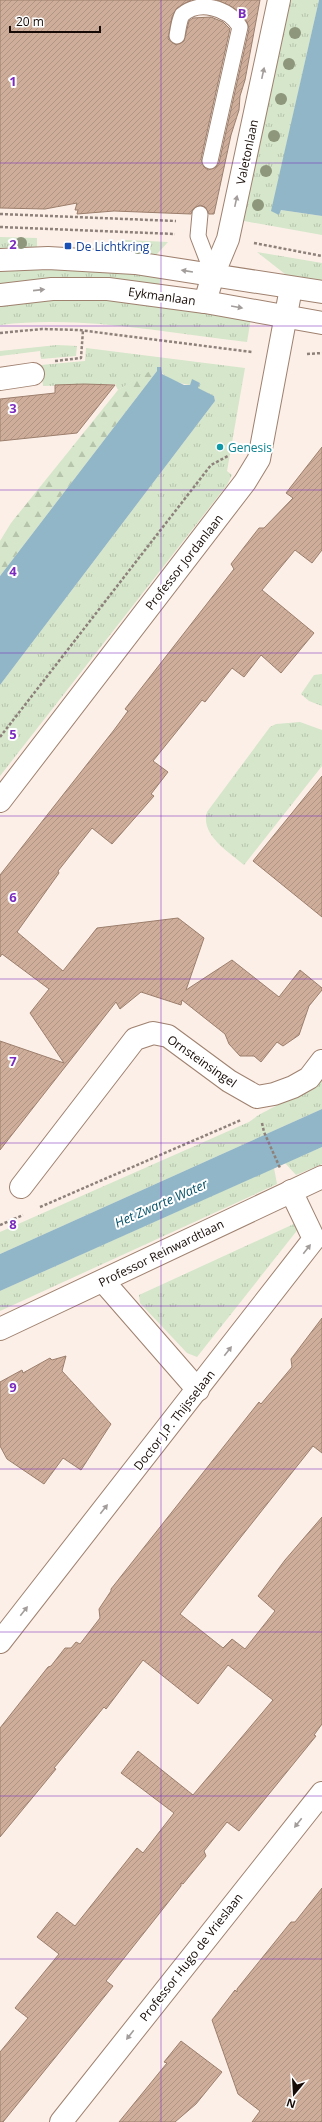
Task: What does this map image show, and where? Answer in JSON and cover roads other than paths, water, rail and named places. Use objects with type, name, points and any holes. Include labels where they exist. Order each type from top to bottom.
[{"type":"street","name":"Valetonlaan","points":[[205,302],[213,275],[228,239],[279,0]]},
{"type":"street","points":[[0,260],[48,258],[113,261],[322,292]]},
{"type":"street","name":"Professor Jordanlaan","points":[[0,801],[245,482],[259,459],[291,288]]},
{"type":"street","name":"Eykmanlaan","points":[[0,295],[52,289],[108,289],[205,302],[322,323]]},
{"type":"street","points":[[0,379],[33,374]]},
{"type":"street","name":"Ornsteinsingel","points":[[21,1187],[135,1039],[153,1032],[168,1036],[229,1081],[258,1097],[274,1094],[293,1087],[309,1078],[322,1061]]},
{"type":"street","name":"Professor Reinwardtlaan","points":[[0,1329],[322,1177]]},
{"type":"street","name":"Doctor J.P. Thijsselaan","points":[[0,1642],[198,1390],[314,1239],[291,1191]]},
{"type":"street","points":[[103,1281],[198,1390]]},
{"type":"street","name":"Professor Hugo de Vrieslaan","points":[[61,2122],[322,1793]]},
{"type":"lane","points":[[176,36],[182,16],[191,5],[203,1],[224,9],[233,16],[240,27],[210,161]]},
{"type":"lane","points":[[199,224],[213,275]]},
{"type":"water","points":[[319,0],[322,0],[322,216],[281,210],[279,215],[271,211]]},
{"type":"water","points":[[157,367],[161,367],[162,374],[184,385],[190,385],[192,379],[200,383],[198,388],[214,396],[215,401],[0,685],[0,576],[157,371]]},
{"type":"water","name":"Het Zwarte Water","points":[[322,1109],[322,1147],[0,1291],[0,1254]]},
{"type":"place","name":"De Lichtkring","points":[[68,246]]},
{"type":"place","name":"Genesis","points":[[220,447]]}]
